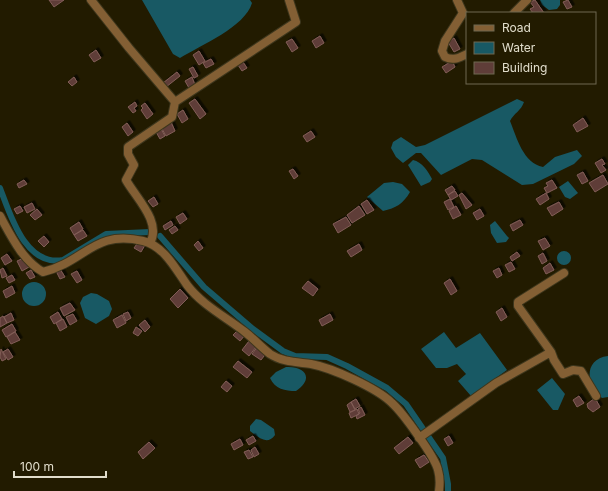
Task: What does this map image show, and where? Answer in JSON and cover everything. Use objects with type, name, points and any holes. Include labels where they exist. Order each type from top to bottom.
[{"type":"street","points":[[91,0],[175,102]]},
{"type":"street","points":[[150,243],[154,233],[152,224],[126,180],[134,165],[128,154],[128,147],[172,117],[175,102],[296,22],[289,0]]},
{"type":"street","points":[[457,0],[463,13],[445,41],[442,51],[445,57],[450,59],[456,59],[466,54]]},
{"type":"street","points":[[515,12],[527,0]]},
{"type":"street","points":[[0,216],[21,251],[37,269],[43,272],[68,264],[100,242],[112,238],[133,239],[150,243],[165,255],[193,293],[272,355],[294,362],[319,366],[367,386],[394,404],[428,449],[438,469],[439,491]]},
{"type":"street","points":[[564,273],[518,302],[518,306],[551,352],[563,374],[573,370],[581,371],[596,396]]},
{"type":"street","points":[[419,438],[496,383],[551,352]]},
{"type":"water","points":[[142,0],[250,0],[252,3],[248,12],[232,28],[180,58],[173,54]]},
{"type":"water","points":[[540,0],[560,0],[560,5],[557,9],[549,10],[542,5]]},
{"type":"water","points":[[517,99],[524,102],[510,121],[518,142],[530,161],[543,167],[555,157],[577,150],[582,156],[574,164],[533,184],[522,185],[482,160],[472,159],[441,175],[421,153],[416,153],[403,163],[396,157],[391,148],[393,142],[401,137],[416,147],[425,145]]},
{"type":"water","points":[[413,160],[427,170],[432,179],[430,182],[421,186],[408,165]]},
{"type":"water","points":[[568,181],[578,193],[570,199],[565,197],[559,187]]},
{"type":"water","points":[[393,182],[402,184],[410,192],[405,200],[399,205],[383,211],[367,197],[384,183]]},
{"type":"water","points":[[495,221],[509,238],[506,242],[497,243],[491,233],[490,225]]},
{"type":"water","points":[[561,251],[567,251],[571,255],[571,261],[567,265],[561,265],[557,261],[557,255]]},
{"type":"water","points":[[34,282],[39,283],[45,289],[45,299],[39,305],[34,306],[29,305],[23,299],[22,294],[23,289],[29,283]]},
{"type":"water","points":[[91,293],[97,294],[109,301],[112,309],[109,316],[96,324],[85,318],[80,303],[83,297]]},
{"type":"water","points":[[444,332],[456,348],[480,333],[507,370],[471,396],[458,381],[466,374],[457,364],[447,368],[436,368],[421,349]]},
{"type":"water","points":[[608,356],[608,397],[602,398],[593,387],[590,380],[591,367],[594,362],[600,358]]},
{"type":"water","points":[[286,367],[299,369],[305,374],[305,382],[296,391],[281,389],[272,382],[270,378],[276,372]]},
{"type":"water","points":[[552,378],[565,394],[558,410],[553,410],[537,390]]},
{"type":"water","points":[[256,419],[261,420],[274,429],[275,435],[272,438],[269,440],[262,439],[250,431],[250,426]]},
{"type":"building","points":[[49,0],[64,0],[54,7]]},
{"type":"building","points":[[535,0],[543,12],[532,12],[530,9],[534,7],[530,2]]},
{"type":"building","points":[[568,0],[572,7],[567,9],[563,2]]},
{"type":"building","points":[[320,36],[324,43],[316,48],[312,41]]},
{"type":"building","points":[[454,38],[460,49],[454,52],[448,42]]},
{"type":"building","points":[[292,39],[298,48],[292,52],[286,42]]},
{"type":"building","points":[[96,50],[101,58],[94,62],[89,55]]},
{"type":"building","points":[[199,51],[205,61],[199,65],[193,55]]},
{"type":"building","points":[[211,59],[214,64],[206,68],[203,63]]},
{"type":"building","points":[[452,61],[455,67],[446,73],[442,67]]},
{"type":"building","points":[[243,62],[247,68],[242,71],[238,65]]},
{"type":"building","points":[[193,67],[198,76],[194,78],[189,69]]},
{"type":"building","points":[[177,72],[180,76],[166,87],[163,83]]},
{"type":"building","points":[[74,77],[77,82],[72,86],[68,82]]},
{"type":"building","points":[[192,77],[195,85],[189,88],[185,81]]},
{"type":"building","points":[[195,99],[206,114],[200,119],[189,103]]},
{"type":"building","points":[[135,102],[137,106],[134,108],[136,111],[133,113],[128,107]]},
{"type":"building","points":[[145,103],[153,114],[147,119],[141,110],[143,108],[141,106]]},
{"type":"building","points":[[183,110],[188,119],[182,123],[177,114]]},
{"type":"building","points":[[583,118],[588,126],[577,132],[573,125]]},
{"type":"building","points":[[171,122],[175,131],[166,136],[161,127]]},
{"type":"building","points":[[127,123],[133,132],[128,136],[122,127]]},
{"type":"building","points":[[161,129],[165,136],[160,139],[156,132]]},
{"type":"building","points":[[311,131],[315,137],[307,142],[303,136]]},
{"type":"building","points":[[602,159],[605,164],[602,165],[606,170],[601,173],[595,163]]},
{"type":"building","points":[[293,169],[298,176],[294,179],[289,171]]},
{"type":"building","points":[[583,172],[588,181],[582,184],[577,175]]},
{"type":"building","points":[[603,175],[608,184],[595,192],[589,183]]},
{"type":"building","points":[[24,180],[27,184],[19,188],[17,184]]},
{"type":"building","points":[[552,180],[557,188],[547,193],[544,188],[548,186],[546,183]]},
{"type":"building","points":[[452,186],[455,190],[448,195],[445,190]]},
{"type":"building","points":[[455,191],[458,196],[451,200],[448,195]]},
{"type":"building","points":[[462,193],[472,205],[466,209],[459,195]]},
{"type":"building","points":[[546,193],[549,199],[540,205],[536,199]]},
{"type":"building","points":[[154,197],[158,204],[153,207],[148,201]]},
{"type":"building","points":[[450,199],[454,207],[448,210],[444,202]]},
{"type":"building","points":[[367,200],[374,210],[367,214],[361,204]]},
{"type":"building","points":[[559,202],[563,209],[552,216],[547,208]]},
{"type":"building","points":[[32,203],[35,209],[27,213],[24,207]]},
{"type":"building","points":[[20,206],[23,211],[17,214],[14,209]]},
{"type":"building","points":[[359,206],[365,215],[352,223],[347,215]]},
{"type":"building","points":[[456,206],[461,215],[453,219],[449,211]]},
{"type":"building","points":[[37,209],[42,215],[35,220],[30,215]]},
{"type":"building","points":[[480,209],[484,216],[477,220],[473,213]]},
{"type":"building","points":[[183,213],[187,219],[180,224],[176,217]]},
{"type":"building","points":[[346,217],[351,225],[338,233],[333,224]]},
{"type":"building","points":[[520,220],[523,225],[513,231],[510,225]]},
{"type":"building","points":[[171,221],[173,225],[165,230],[163,226]]},
{"type":"building","points":[[79,222],[83,229],[74,235],[70,228]]},
{"type":"building","points":[[175,226],[178,230],[172,234],[169,230]]},
{"type":"building","points":[[83,230],[87,236],[78,241],[74,235]]},
{"type":"building","points":[[44,236],[49,242],[44,247],[38,241]]},
{"type":"building","points":[[545,238],[550,246],[543,250],[538,241]]},
{"type":"building","points":[[139,241],[145,245],[141,252],[134,248]]},
{"type":"building","points":[[198,241],[203,248],[199,251],[194,245]]},
{"type":"building","points":[[359,244],[362,250],[351,257],[347,251]]},
{"type":"building","points":[[517,252],[520,256],[512,261],[510,257]]},
{"type":"building","points":[[543,253],[547,261],[542,264],[538,256]]},
{"type":"building","points":[[7,254],[12,261],[5,265],[1,258]]},
{"type":"building","points":[[24,258],[29,267],[22,271],[17,261]]},
{"type":"building","points":[[511,262],[515,269],[509,272],[505,265]]},
{"type":"building","points":[[550,263],[554,270],[546,274],[543,268]]},
{"type":"building","points":[[3,268],[7,276],[2,278],[0,270]]},
{"type":"building","points":[[499,268],[502,275],[497,278],[493,271]]},
{"type":"building","points":[[60,269],[65,277],[60,279],[56,271]]},
{"type":"building","points":[[31,270],[35,277],[30,279],[26,273]]},
{"type":"building","points":[[77,271],[82,280],[77,283],[71,274]]},
{"type":"building","points":[[12,275],[15,280],[9,283],[6,278]]},
{"type":"building","points":[[450,279],[457,291],[451,295],[444,283]]},
{"type":"building","points":[[308,281],[318,289],[313,296],[302,288]]},
{"type":"building","points":[[12,286],[15,293],[6,298],[3,291]]},
{"type":"building","points":[[180,289],[188,298],[178,308],[170,299]]},
{"type":"building","points":[[70,303],[75,310],[64,316],[60,308]]},
{"type":"building","points":[[502,308],[507,317],[501,321],[496,312]]},
{"type":"building","points":[[58,312],[62,319],[54,324],[50,317]]},
{"type":"building","points":[[128,312],[131,318],[126,321],[123,314]]},
{"type":"building","points":[[11,313],[14,320],[7,323],[4,317]]},
{"type":"building","points":[[73,314],[77,321],[70,325],[66,317]]},
{"type":"building","points":[[330,314],[333,320],[322,326],[319,320]]},
{"type":"building","points":[[122,315],[126,323],[117,328],[113,320]]},
{"type":"building","points":[[3,316],[7,323],[0,327],[0,318]]},
{"type":"building","points":[[63,319],[67,327],[60,331],[56,323]]},
{"type":"building","points":[[145,320],[150,327],[145,332],[139,325]]},
{"type":"building","points":[[12,324],[16,331],[6,337],[2,330]]},
{"type":"building","points":[[136,327],[142,331],[138,336],[133,333]]},
{"type":"building","points":[[238,330],[245,335],[240,341],[233,335]]},
{"type":"building","points":[[15,332],[20,340],[11,344],[7,337]]},
{"type":"building","points":[[249,341],[256,347],[249,356],[242,350]]},
{"type":"building","points":[[258,346],[267,352],[261,360],[252,354]]},
{"type":"building","points":[[1,349],[6,359],[2,361],[0,357]]},
{"type":"building","points":[[8,349],[13,357],[8,360],[3,352]]},
{"type":"building","points":[[238,361],[252,372],[247,378],[233,367]]},
{"type":"building","points":[[226,381],[232,386],[227,392],[221,387]]},
{"type":"building","points":[[579,396],[584,403],[577,407],[573,400]]},
{"type":"building","points":[[595,398],[600,407],[593,412],[588,408],[587,404]]},
{"type":"building","points":[[356,399],[360,406],[355,409],[351,402]]},
{"type":"building","points":[[351,402],[355,410],[350,412],[347,405]]},
{"type":"building","points":[[361,407],[365,415],[357,419],[356,416],[360,413],[358,409]]},
{"type":"building","points":[[357,409],[359,414],[351,418],[349,413]]},
{"type":"building","points":[[253,436],[256,441],[249,445],[246,440]]},
{"type":"building","points":[[449,436],[453,443],[448,446],[444,439]]},
{"type":"building","points":[[408,437],[413,443],[399,454],[394,448]]},
{"type":"building","points":[[240,439],[243,445],[234,450],[231,444]]},
{"type":"building","points":[[149,442],[155,448],[143,459],[138,452]]},
{"type":"building","points":[[255,447],[259,454],[254,457],[251,450]]},
{"type":"building","points":[[249,450],[253,457],[248,459],[244,452]]},
{"type":"building","points":[[424,455],[429,462],[420,468],[415,460]]},
{"type":"waterway","points":[[0,188],[14,224],[21,236],[29,247],[39,255],[50,260],[63,260],[106,234],[150,232]]},
{"type":"waterway","points":[[160,236],[204,287],[253,329],[283,351],[295,356],[327,357],[387,388],[406,404],[443,458],[448,491]]}]
